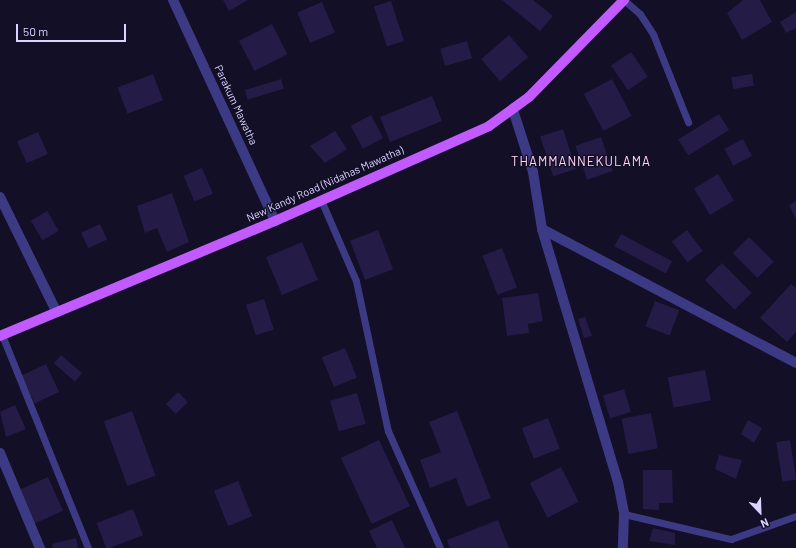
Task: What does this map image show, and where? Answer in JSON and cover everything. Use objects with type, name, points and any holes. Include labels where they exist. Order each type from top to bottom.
[{"type":"main road","name":"New Kandy Road (Nidahas Mawatha)","points":[[1,335],[275,221],[488,126],[513,110],[624,0]]},
{"type":"street","name":"Parakum Mawatha","points":[[173,0],[275,221]]},
{"type":"street","points":[[513,110],[534,172],[542,229],[618,482],[624,514],[623,548]]},
{"type":"street","points":[[0,197],[56,311]]},
{"type":"street","points":[[542,229],[796,363]]},
{"type":"street","points":[[0,453],[40,548]]},
{"type":"lane","points":[[624,0],[640,14],[653,34],[688,122]]},
{"type":"lane","points":[[321,200],[356,281],[388,432],[440,548]]},
{"type":"lane","points":[[1,335],[88,548]]},
{"type":"lane","points":[[624,514],[731,539],[796,516]]},
{"type":"building","points":[[223,0],[248,0],[229,11]]},
{"type":"building","points":[[502,0],[533,0],[553,16],[540,31]]},
{"type":"building","points":[[743,0],[760,0],[772,22],[742,40],[727,13]]},
{"type":"building","points":[[391,1],[404,41],[387,47],[374,7]]},
{"type":"building","points":[[322,2],[335,32],[310,43],[297,13]]},
{"type":"building","points":[[796,12],[796,28],[786,33],[780,22]]},
{"type":"building","points":[[272,24],[287,54],[254,71],[239,41]]},
{"type":"building","points":[[509,35],[528,57],[500,81],[481,59]]},
{"type":"building","points":[[467,41],[472,58],[445,66],[440,49]]},
{"type":"building","points":[[631,52],[648,77],[628,90],[611,65]]},
{"type":"building","points":[[153,74],[163,100],[128,114],[118,88]]},
{"type":"building","points":[[752,74],[754,86],[733,89],[731,77]]},
{"type":"building","points":[[281,79],[284,89],[248,100],[245,90]]},
{"type":"building","points":[[612,79],[632,116],[603,131],[584,94]]},
{"type":"building","points":[[432,96],[442,121],[390,142],[380,117]]},
{"type":"building","points":[[719,114],[729,130],[688,156],[678,139]]},
{"type":"building","points":[[371,115],[383,138],[363,149],[351,126]]},
{"type":"building","points":[[563,129],[576,169],[553,176],[540,136]]},
{"type":"building","points":[[335,131],[347,149],[325,163],[310,146]]},
{"type":"building","points":[[38,132],[48,154],[27,163],[17,141]]},
{"type":"building","points":[[601,137],[613,171],[587,180],[575,146]]},
{"type":"building","points":[[743,139],[752,156],[733,166],[724,149]]},
{"type":"building","points":[[202,168],[213,194],[195,202],[184,176]]},
{"type":"building","points":[[718,174],[734,201],[710,215],[694,188]]},
{"type":"building","points":[[172,193],[189,242],[167,252],[157,228],[145,233],[137,206]]},
{"type":"building","points":[[796,201],[796,219],[789,205]]},
{"type":"building","points":[[47,211],[59,231],[43,241],[31,221]]},
{"type":"building","points":[[100,224],[107,239],[88,248],[81,233]]},
{"type":"building","points":[[378,230],[393,269],[365,280],[350,241]]},
{"type":"building","points":[[687,230],[703,251],[687,262],[672,241]]},
{"type":"building","points":[[621,234],[672,261],[666,274],[614,246]]},
{"type":"building","points":[[749,237],[774,262],[757,278],[733,253]]},
{"type":"building","points":[[302,242],[318,280],[282,295],[266,257]]},
{"type":"building","points":[[502,248],[517,287],[497,295],[482,256]]},
{"type":"building","points":[[722,263],[752,293],[735,310],[705,280]]},
{"type":"building","points":[[791,284],[796,288],[796,332],[787,342],[760,318]]},
{"type":"building","points":[[538,293],[543,321],[528,324],[529,333],[507,336],[502,298]]},
{"type":"building","points":[[264,299],[274,329],[256,335],[246,305]]},
{"type":"building","points":[[655,301],[679,310],[670,336],[645,326]]},
{"type":"building","points":[[585,317],[592,336],[584,338],[578,319]]},
{"type":"building","points":[[345,348],[357,378],[334,387],[322,357]]},
{"type":"building","points":[[61,355],[82,373],[75,382],[54,363]]},
{"type":"building","points":[[46,364],[59,392],[35,404],[22,375]]},
{"type":"building","points":[[705,370],[711,400],[674,408],[668,377]]},
{"type":"building","points":[[624,389],[631,412],[610,418],[603,395]]},
{"type":"building","points":[[178,392],[188,402],[176,414],[166,404]]},
{"type":"building","points":[[357,393],[366,424],[339,431],[330,401]]},
{"type":"building","points":[[15,405],[26,429],[6,437],[0,412]]},
{"type":"building","points":[[132,411],[156,476],[127,486],[104,421]]},
{"type":"building","points":[[457,411],[491,498],[467,507],[456,478],[430,488],[420,460],[441,452],[429,422]]},
{"type":"building","points":[[651,413],[658,448],[628,454],[622,419]]},
{"type":"building","points":[[548,418],[560,449],[534,459],[522,428]]},
{"type":"building","points":[[748,420],[762,428],[754,443],[741,434]]},
{"type":"building","points":[[379,440],[410,506],[372,524],[341,458]]},
{"type":"building","points":[[790,440],[796,480],[782,482],[776,442]]},
{"type":"building","points":[[719,455],[742,460],[736,479],[715,469]]},
{"type":"building","points":[[561,467],[579,502],[548,518],[530,483]]},
{"type":"building","points":[[643,470],[672,470],[673,503],[659,503],[659,510],[643,509]]},
{"type":"building","points":[[48,477],[63,511],[32,525],[17,491]]},
{"type":"building","points":[[238,481],[252,516],[228,526],[214,491]]},
{"type":"building","points":[[133,509],[143,535],[106,548],[97,523]]},
{"type":"building","points":[[392,520],[405,548],[377,548],[369,531]]},
{"type":"building","points":[[498,520],[509,548],[450,548],[447,540]]},
{"type":"building","points":[[653,528],[675,533],[675,545],[649,541]]},
{"type":"building","points":[[76,538],[78,548],[53,548],[52,544]]},
{"type":"district","name":"THAMMANNEKULAMA","points":[[581,161]]}]
